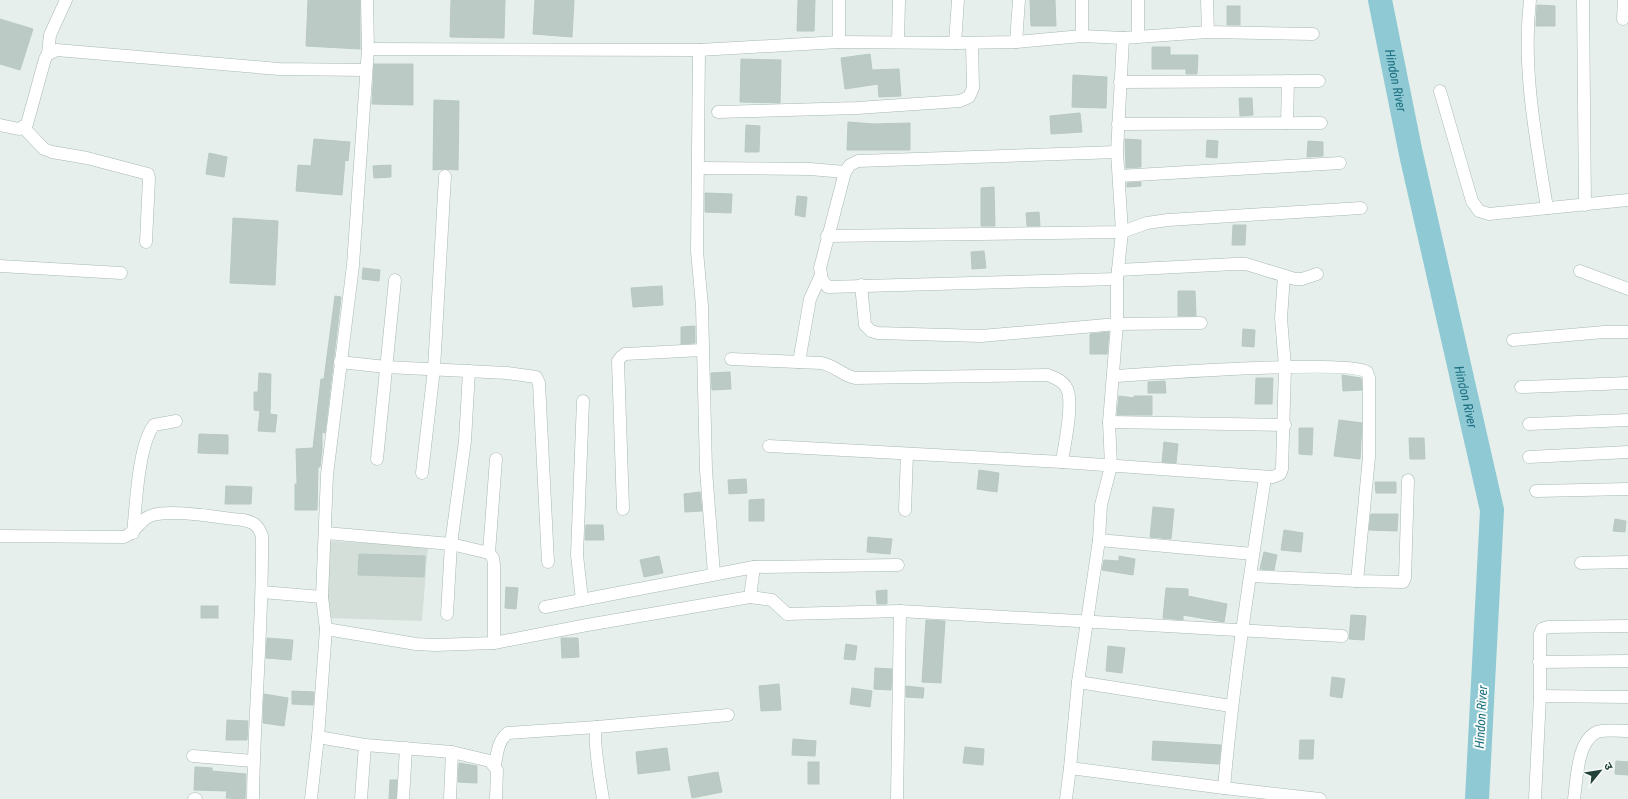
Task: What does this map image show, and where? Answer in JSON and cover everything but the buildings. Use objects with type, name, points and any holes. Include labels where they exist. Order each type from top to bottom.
[{"type":"street","points":[[48,54],[50,35],[66,0]]},
{"type":"street","points":[[310,799],[318,737],[326,629],[322,597],[326,533],[327,475],[353,264],[368,49],[367,0]]},
{"type":"street","points":[[839,42],[840,0]]},
{"type":"street","points":[[898,42],[899,0]]},
{"type":"street","points":[[955,43],[958,0]]},
{"type":"street","points":[[1016,42],[1019,0]]},
{"type":"street","points":[[1082,0],[1082,36]]},
{"type":"street","points":[[1138,0],[1138,36]]},
{"type":"street","points":[[1207,0],[1208,32]]},
{"type":"street","points":[[1530,0],[1527,24],[1527,56],[1532,114],[1547,208]]},
{"type":"street","points":[[1583,0],[1585,205]]},
{"type":"street","points":[[1623,19],[1624,0]]},
{"type":"street","points":[[368,49],[699,50],[839,42],[1016,42],[1082,36],[1123,38],[1208,32],[1313,34]]},
{"type":"street","points":[[1066,799],[1078,682],[1100,540],[1101,505],[1111,466],[1109,422],[1117,324],[1118,274],[1122,232],[1117,152],[1123,38]]},
{"type":"street","points":[[718,112],[857,108],[960,101],[969,97],[973,88],[972,43]]},
{"type":"street","points":[[0,125],[19,129],[27,124],[44,59],[48,54],[57,50],[279,69],[366,70]]},
{"type":"street","points":[[699,50],[698,251],[702,306],[706,470],[714,574]]},
{"type":"street","points":[[1120,82],[1318,81]]},
{"type":"street","points":[[1287,124],[1288,82]]},
{"type":"street","points":[[1440,91],[1472,201],[1479,211],[1489,214],[1628,200]]},
{"type":"street","points":[[1118,124],[1321,123]]},
{"type":"street","points":[[23,127],[44,149],[52,152],[87,158],[148,174],[146,242]]},
{"type":"street","points":[[1117,152],[858,161],[850,165],[845,172],[827,236],[820,268],[822,280],[828,287],[1118,274],[1235,264],[1246,264],[1284,276],[1302,279],[1317,274]]},
{"type":"street","points":[[1119,176],[1340,163]]},
{"type":"street","points":[[698,168],[810,169],[845,172]]},
{"type":"street","points":[[422,473],[434,369],[445,176]]},
{"type":"street","points":[[827,236],[1122,232],[1147,223],[1168,220],[1361,208]]},
{"type":"street","points":[[0,266],[121,272]]},
{"type":"street","points":[[1580,271],[1628,289]]},
{"type":"street","points":[[799,362],[810,299],[821,275]]},
{"type":"street","points":[[769,446],[1062,462],[1265,478],[1273,477],[1280,474],[1282,468],[1285,425],[1285,367],[1281,318],[1284,276]]},
{"type":"street","points":[[378,459],[395,280]]},
{"type":"street","points":[[861,285],[865,325],[871,331],[878,333],[981,336],[1117,324],[1201,323]]},
{"type":"street","points":[[1513,340],[1604,332],[1628,332]]},
{"type":"street","points":[[624,509],[618,361],[624,354],[702,350]]},
{"type":"street","points":[[731,359],[830,364],[845,376],[854,378],[1048,375],[1059,380],[1067,388],[1070,401],[1062,462]]},
{"type":"street","points":[[340,362],[386,367],[530,375],[536,377],[539,382],[548,562]]},
{"type":"street","points":[[1113,376],[1285,367],[1363,369],[1369,378],[1369,457],[1357,582]]},
{"type":"street","points":[[447,614],[451,544],[465,441],[470,371]]},
{"type":"street","points":[[1521,387],[1628,383]]},
{"type":"street","points":[[582,600],[577,555],[583,402]]},
{"type":"street","points":[[1529,424],[1628,420]]},
{"type":"street","points":[[132,534],[142,453],[149,431],[154,425],[176,421]]},
{"type":"street","points":[[1109,422],[1285,425]]},
{"type":"street","points":[[1529,456],[1628,452]]},
{"type":"street","points":[[905,510],[908,454]]},
{"type":"street","points":[[488,553],[496,459]]},
{"type":"street","points":[[1224,788],[1231,706],[1265,478]]},
{"type":"street","points":[[1251,576],[1357,582],[1399,583],[1404,580],[1408,480]]},
{"type":"street","points":[[1536,491],[1628,489]]},
{"type":"street","points":[[0,536],[124,537],[132,534],[142,521],[152,515],[168,513],[210,516],[253,522],[259,528],[262,536],[262,592],[254,716],[252,799]]},
{"type":"street","points":[[326,533],[451,544],[488,553],[493,558],[494,565],[494,643]]},
{"type":"street","points":[[1100,540],[1253,554]]},
{"type":"street","points":[[1581,563],[1628,562]]},
{"type":"street","points":[[545,607],[754,567],[898,565]]},
{"type":"street","points":[[750,597],[754,567]]},
{"type":"street","points":[[262,592],[322,597]]},
{"type":"street","points":[[326,629],[435,646],[494,643],[587,625],[750,597],[772,600],[787,614],[900,611],[1087,621],[1241,632],[1342,636]]},
{"type":"street","points":[[897,799],[900,611]]},
{"type":"street","points":[[1535,799],[1540,696],[1540,634],[1542,629],[1548,627],[1628,626]]},
{"type":"street","points":[[1539,662],[1628,661]]},
{"type":"street","points":[[1078,682],[1231,706]]},
{"type":"street","points":[[1540,696],[1628,697]]},
{"type":"street","points":[[496,799],[497,773],[495,765],[500,743],[503,737],[508,733],[597,727],[728,715]]},
{"type":"street","points":[[597,727],[595,730],[596,743],[603,799]]},
{"type":"street","points":[[1574,799],[1583,746],[1589,737],[1599,732],[1628,731]]},
{"type":"street","points":[[318,737],[365,745],[452,752],[490,761],[495,765]]},
{"type":"street","points":[[361,799],[365,745]]},
{"type":"street","points":[[403,799],[406,748]]},
{"type":"street","points":[[450,799],[452,752]]},
{"type":"street","points":[[193,756],[253,761]]},
{"type":"street","points":[[1070,768],[1224,788],[1241,794],[1320,799]]},
{"type":"shaded area","points":[[329,541],[428,546],[422,621],[326,618]]},
{"type":"waterway","name":"Hindon River","points":[[1380,0],[1411,154],[1492,510],[1477,799]]}]
